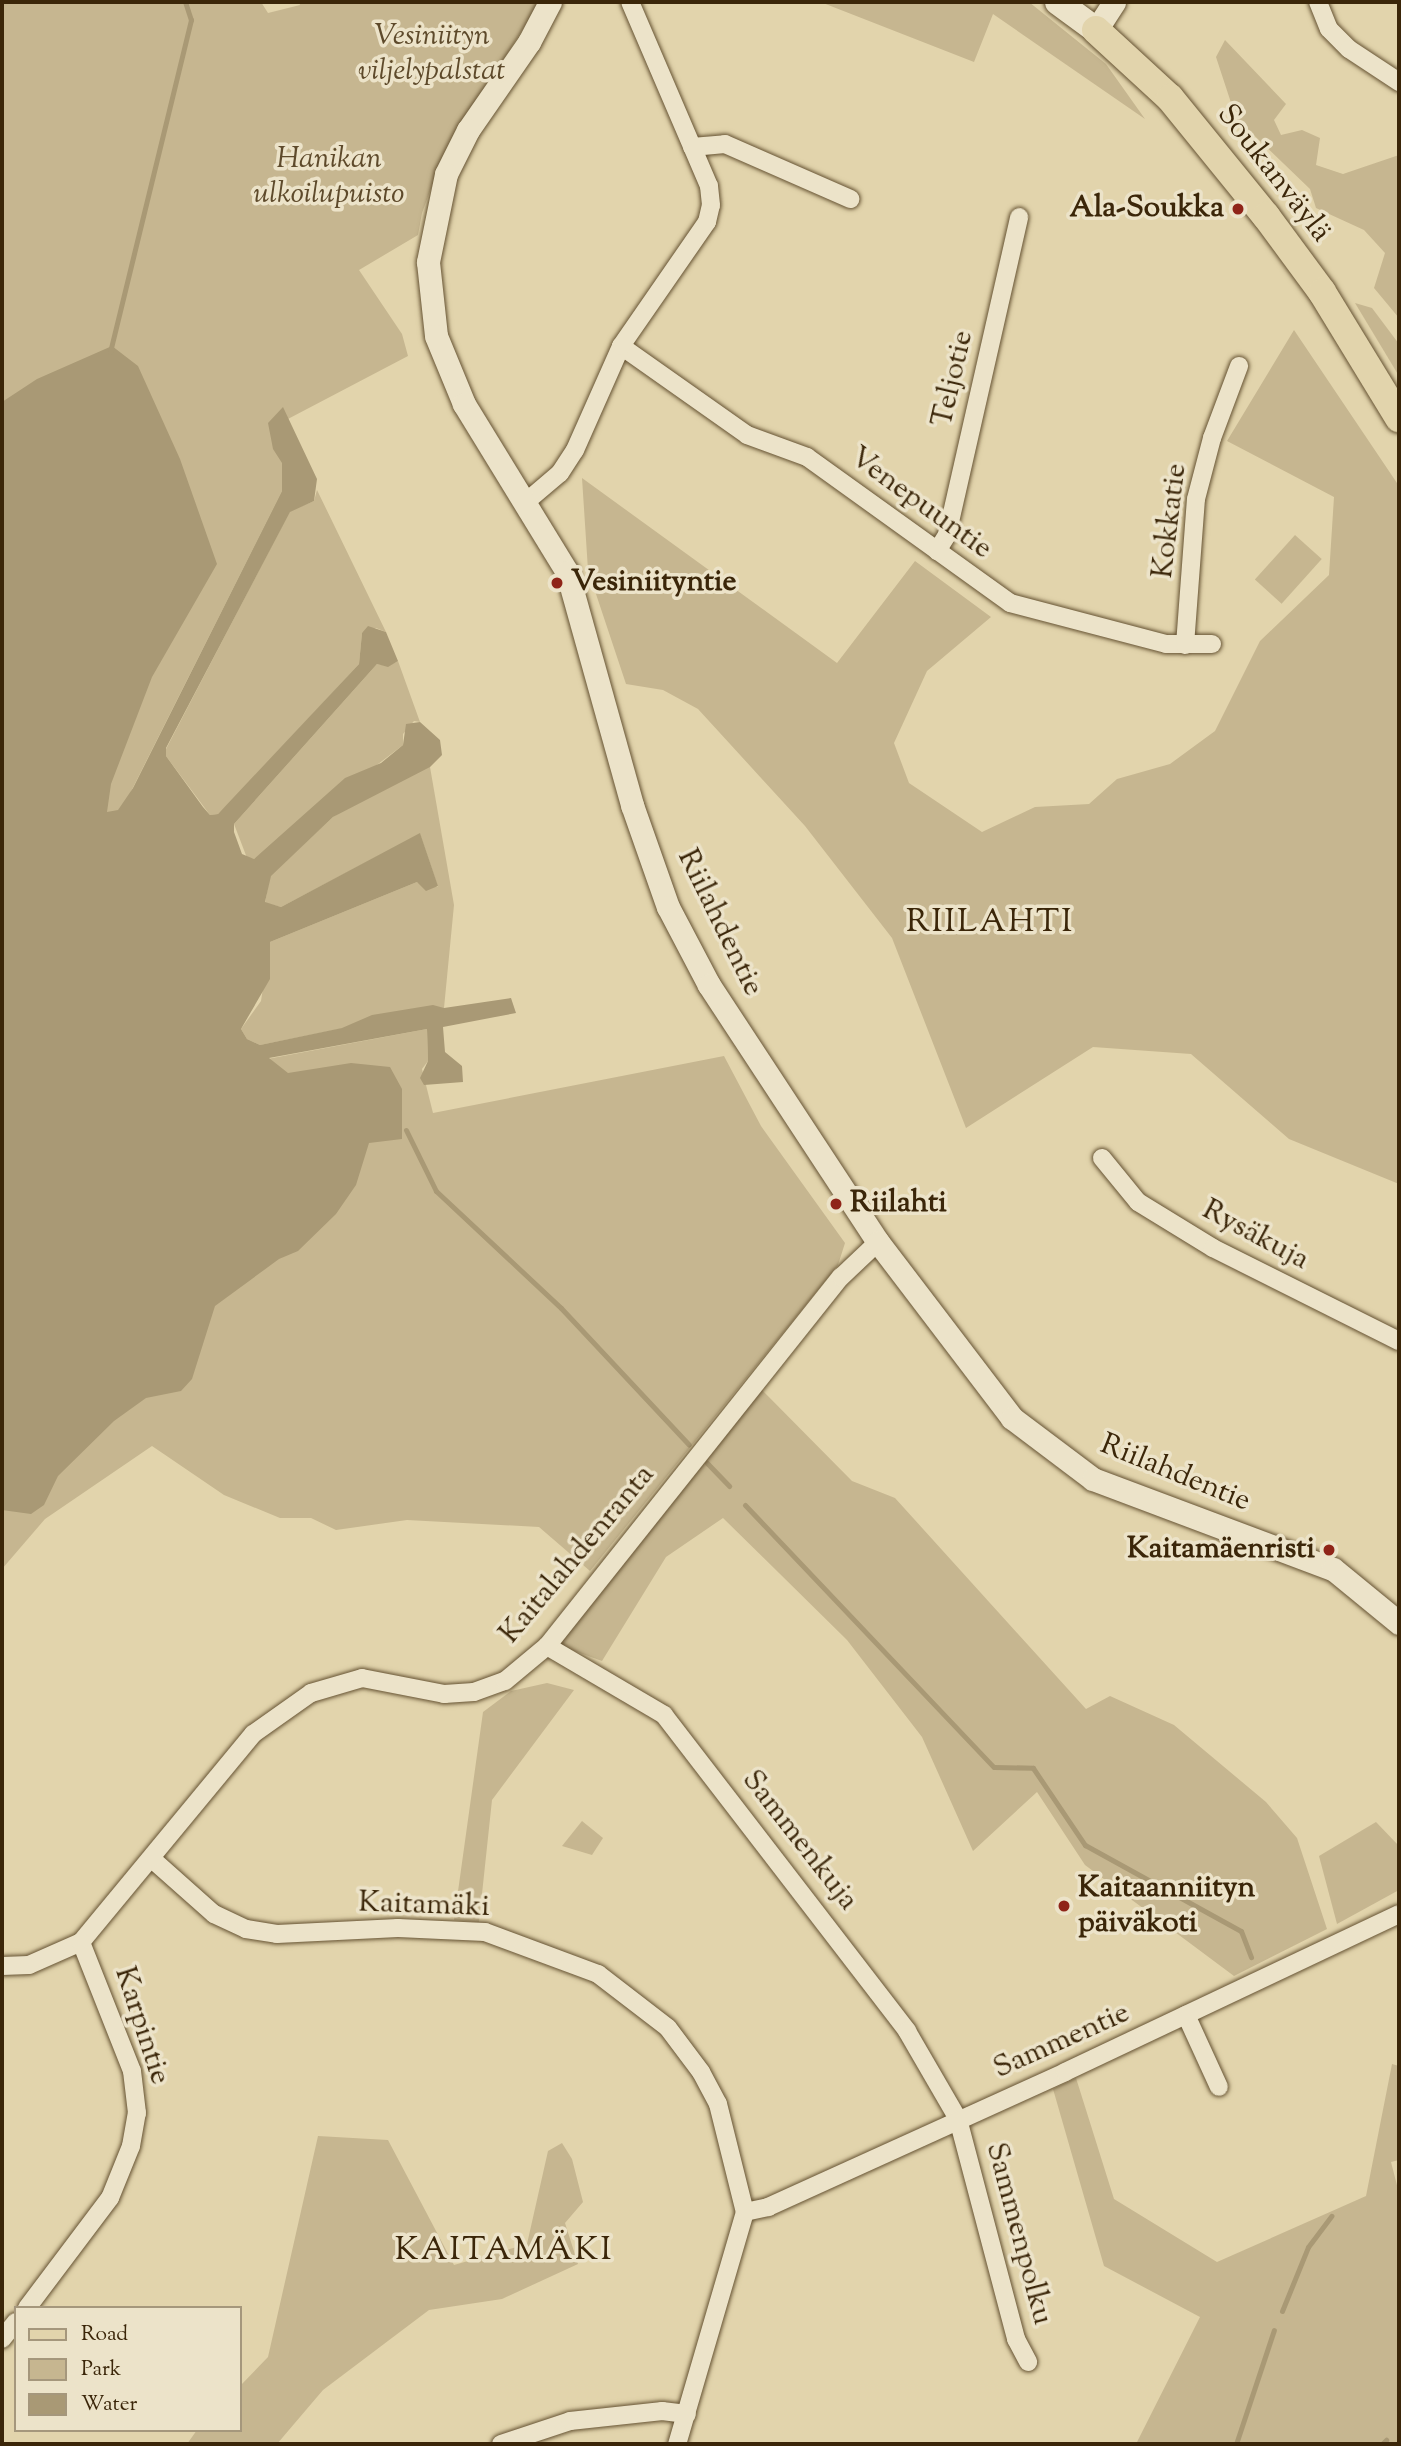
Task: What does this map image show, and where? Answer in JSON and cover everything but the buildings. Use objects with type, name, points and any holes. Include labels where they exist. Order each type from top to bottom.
[{"type":"main road","name":"Soukanväylä","points":[[1058,2],[1096,30],[1170,98],[1266,216],[1322,292],[1399,418]]},
{"type":"street","name":"Riilahdentie","points":[[550,2],[529,42],[468,130],[446,174],[428,262],[436,337],[447,373],[527,501],[567,572],[632,806],[668,907],[709,985],[878,1242],[1012,1418],[1063,1460],[1093,1479],[1333,1569],[1399,1622]]},
{"type":"street","points":[[527,501],[560,473],[575,450],[621,346],[707,222],[709,186],[630,2]]},
{"type":"street","points":[[1096,30],[1114,2]]},
{"type":"street","points":[[1318,2],[1329,29],[1349,49],[1399,82]]},
{"type":"street","points":[[692,147],[725,144],[850,200]]},
{"type":"street","name":"Teljotie","points":[[937,551],[947,535],[1020,217]]},
{"type":"street","name":"Venepuuntie","points":[[621,346],[747,435],[807,457],[1010,603],[1185,645],[1212,644]]},
{"type":"street","name":"Kokkatie","points":[[1185,645],[1196,499],[1212,438],[1239,366]]},
{"type":"street","name":"Rysäkuja","points":[[1102,1158],[1138,1202],[1213,1248],[1399,1341]]},
{"type":"street","name":"Kaitalahdenranta","points":[[2,1966],[29,1965],[81,1941],[107,1905],[152,1859],[253,1734],[311,1693],[362,1678],[444,1694],[474,1692],[505,1681],[547,1646],[833,1286],[878,1242]]},
{"type":"street","name":"Sammenkuja","points":[[547,1646],[631,1692],[664,1715],[686,1740],[888,2003],[958,2119]]},
{"type":"street","name":"Kaitamäki","points":[[152,1859],[214,1914],[246,1929],[277,1934],[398,1928],[485,1932],[598,1973],[650,2011],[701,2072],[729,2135],[745,2212],[677,2444]]},
{"type":"street","name":"Sammentie","points":[[745,2212],[768,2207],[1399,1914]]},
{"type":"street","name":"Karpintie","points":[[29,2306],[110,2198],[131,2146],[137,2113],[132,2071],[81,1941]]},
{"type":"street","points":[[1186,2015],[1219,2087]]},
{"type":"street","name":"Sammenpolku","points":[[958,2119],[1016,2339],[1028,2362]]},
{"type":"street","points":[[2,2339],[14,2324]]},
{"type":"street","points":[[501,2444],[570,2421],[662,2411],[687,2414]]},
{"type":"green space","points":[[2,2],[261,2],[268,13],[300,5],[299,2],[540,2],[444,153],[422,213],[418,235],[359,270],[402,334],[408,356],[286,420],[303,457],[282,463],[282,491],[2,1048]]},
{"type":"green space","points":[[1029,2],[1106,64],[1145,119],[993,14],[974,62],[823,3]]},
{"type":"green space","points":[[1225,40],[1286,104],[1274,120],[1281,135],[1302,130],[1320,138],[1316,165],[1343,174],[1399,155],[1399,318],[1374,288],[1385,253],[1364,230],[1316,208],[1310,189],[1236,118],[1216,57]]},
{"type":"green space","points":[[1355,303],[1372,308],[1399,344],[1399,376]]},
{"type":"green space","points":[[1294,330],[1399,486],[1399,1184],[1289,1139],[1191,1054],[1093,1047],[966,1128],[892,938],[805,826],[698,709],[663,690],[626,684],[588,570],[582,478],[837,663],[915,561],[991,617],[927,671],[894,743],[909,783],[982,832],[1035,807],[1089,804],[1117,779],[1170,764],[1215,731],[1260,641],[1329,575],[1334,497],[1227,441]]},
{"type":"green space","points":[[317,490],[386,632],[376,628],[362,633],[359,664],[230,803],[218,814],[210,815],[166,756],[166,749],[290,511],[314,501]]},
{"type":"green space","points":[[1295,535],[1322,559],[1282,604],[1255,580]]},
{"type":"green space","points":[[398,661],[420,722],[414,721],[403,734],[403,745],[254,859],[247,858],[234,824],[377,664],[388,666]]},
{"type":"green space","points":[[418,762],[430,767],[454,905],[444,1008],[260,1045],[247,1039],[241,1029],[261,1001],[270,942],[417,882],[438,887],[420,834],[281,907],[265,903],[270,876],[333,817]]},
{"type":"green space","points":[[427,1029],[428,1061],[422,1069],[433,1113],[724,1056],[761,1126],[845,1243],[838,1265],[590,1571],[539,1527],[407,1520],[336,1530],[311,1518],[280,1518],[224,1495],[152,1446],[45,1519],[2,1569],[2,1240],[171,1077]]},
{"type":"green space","points":[[761,1389],[852,1481],[895,1498],[1086,1709],[1110,1696],[1174,1725],[1266,1802],[1297,1838],[1327,1929],[1234,1976],[1085,1865],[1037,1792],[973,1851],[922,1737],[847,1640],[723,1518],[666,1557],[602,1661],[558,1645]]},
{"type":"green space","points":[[547,1683],[574,1690],[492,1800],[479,1922],[454,1920],[483,1712],[511,1691]]},
{"type":"green space","points":[[582,1821],[603,1838],[592,1855],[562,1846]]},
{"type":"green space","points":[[1376,1822],[1399,1846],[1399,1890],[1337,1924],[1319,1856]]},
{"type":"green space","points":[[1392,2064],[1399,2066],[1399,2160],[1391,2162],[1399,2193],[1399,2444],[1136,2444],[1200,2317],[1104,2266],[1053,2089],[1076,2078],[1114,2199],[1217,2262],[1366,2196]]},
{"type":"green space","points":[[318,2136],[388,2140],[454,2265],[527,2244],[548,2151],[562,2143],[572,2159],[583,2202],[565,2223],[578,2264],[502,2299],[429,2310],[323,2390],[277,2444],[187,2444],[196,2432],[242,2432],[242,2384],[268,2357]]},
{"type":"water","points":[[112,346],[138,366],[180,459],[217,564],[152,677],[111,784],[107,812],[118,810],[133,788],[282,491],[282,463],[273,449],[268,423],[283,407],[317,479],[314,501],[290,512],[166,748],[166,756],[210,815],[218,814],[359,664],[362,633],[368,626],[386,632],[398,661],[388,667],[377,664],[234,824],[234,832],[242,854],[254,859],[345,778],[381,763],[403,745],[406,724],[420,722],[440,740],[442,755],[430,767],[333,817],[271,876],[265,902],[281,907],[420,833],[438,886],[426,891],[417,882],[270,942],[270,979],[241,1029],[247,1039],[260,1045],[342,1028],[372,1015],[433,1005],[444,1008],[511,998],[516,1013],[443,1027],[445,1052],[462,1066],[463,1082],[424,1085],[420,1078],[428,1061],[427,1029],[269,1058],[288,1073],[351,1063],[390,1067],[402,1089],[402,1139],[369,1143],[356,1185],[336,1214],[298,1251],[279,1259],[215,1306],[192,1379],[181,1391],[146,1398],[114,1421],[58,1476],[44,1505],[31,1514],[2,1510],[2,402],[37,379]]},
{"type":"waterway","points":[[110,352],[191,20],[185,2]]},
{"type":"waterway","points":[[406,1130],[436,1191],[561,1308],[689,1445]]},
{"type":"waterway","points":[[707,1463],[729,1486]]},
{"type":"waterway","points":[[745,1505],[994,1767],[1033,1768],[1085,1845],[1241,1931],[1251,1957]]},
{"type":"waterway","points":[[1282,2311],[1308,2247],[1331,2216]]},
{"type":"waterway","points":[[1236,2444],[1274,2330]]},
{"type":"waterway","points":[[1382,2444],[1386,2440]]},
{"type":"place","name":"Ala-Soukka","points":[[1238,209]]},
{"type":"place","name":"Vesiniityntie","points":[[557,583]]},
{"type":"place","name":"Riilahti","points":[[836,1204]]},
{"type":"place","name":"Kaitamäenristi","points":[[1329,1550]]},
{"type":"place","name":"Kaitaanniityn päiväkoti","points":[[1064,1906]]},
{"type":"district","name":"RIILAHTI","points":[[990,924]]},
{"type":"district","name":"KAITAMÄKI","points":[[504,2252]]},
{"type":"park label","name":"Vesiniityn viljelypalstat","points":[[432,54]]},
{"type":"park label","name":"Hanikan ulkoilupuisto","points":[[329,177]]}]
